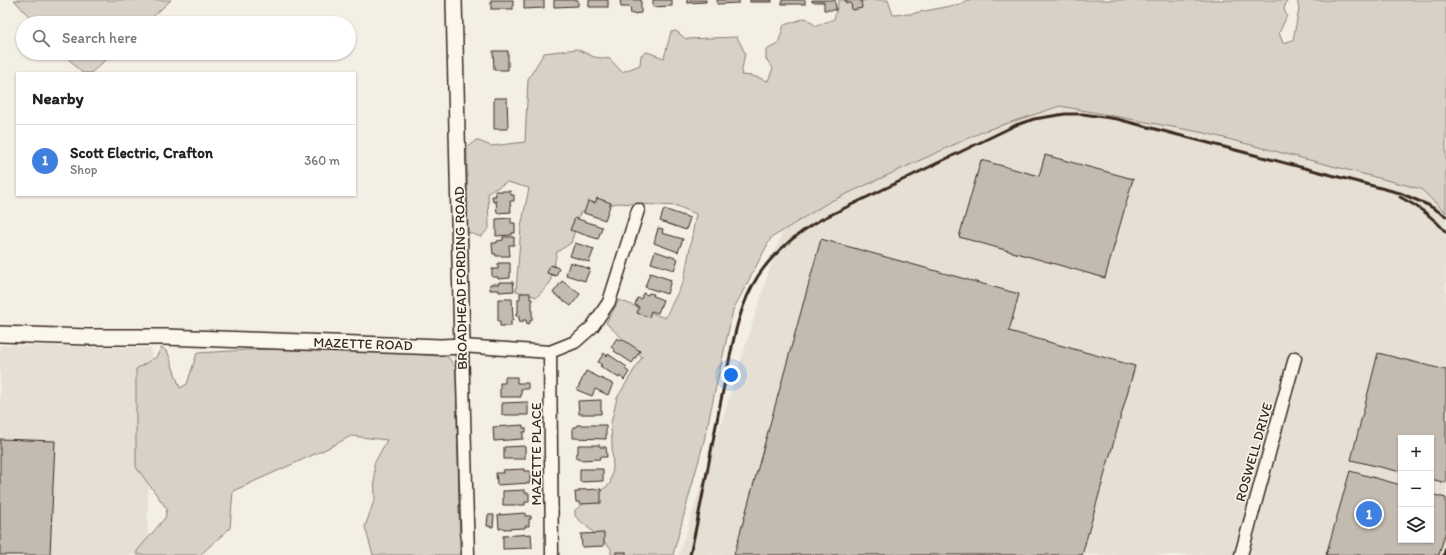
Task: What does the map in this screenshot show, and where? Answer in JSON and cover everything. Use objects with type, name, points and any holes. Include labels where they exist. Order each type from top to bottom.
[{"type":"street","name":"BROADHEAD FORDING ROAD","points":[[454,0],[468,555]]},
{"type":"street","name":"MAZETTE ROAD","points":[[0,334],[88,337],[173,337],[433,347],[462,346],[550,352],[574,342],[592,327],[609,302],[638,210]]},
{"type":"street","name":"MAZETTE PLACE","points":[[550,352],[552,555]]},
{"type":"street","name":"ROSWELL DRIVE","points":[[1241,555],[1296,358]]},
{"type":"shaded area","points":[[14,0],[171,0],[154,16],[29,16]]},
{"type":"shaded area","points":[[839,0],[888,0],[893,15],[910,14],[960,4],[967,0],[1287,0],[1284,9],[1287,16],[1279,33],[1283,43],[1293,40],[1299,9],[1297,0],[1446,0],[1446,213],[1421,189],[1205,133],[1060,106],[984,131],[829,202],[771,238],[733,310],[704,441],[673,555],[611,555],[611,548],[575,516],[575,510],[610,484],[613,468],[611,423],[617,398],[642,357],[606,323],[619,300],[665,318],[684,280],[696,214],[677,206],[617,203],[580,213],[571,243],[557,252],[550,283],[537,297],[516,291],[521,227],[529,188],[507,182],[488,193],[489,228],[481,237],[467,232],[467,148],[476,140],[491,146],[525,142],[528,79],[544,53],[577,49],[594,57],[610,59],[622,72],[640,65],[641,55],[647,52],[664,58],[671,32],[676,31],[686,39],[737,37],[745,53],[741,75],[753,76],[768,81],[773,68],[766,59],[766,50],[778,44],[784,25],[806,18],[816,26],[834,19]]},
{"type":"shaded area","points":[[70,60],[105,60],[92,72],[81,72]]},
{"type":"shaded area","points":[[1037,83],[1446,193],[1446,555],[679,555],[785,221]]},
{"type":"shaded area","points":[[0,345],[151,348],[147,555],[0,555]]},
{"type":"shaded area","points":[[162,347],[168,353],[180,388],[187,384],[197,353],[264,349],[408,353],[448,357],[456,368],[460,555],[373,555],[365,527],[375,498],[374,464],[387,440],[351,436],[324,450],[233,491],[230,528],[200,555],[137,555],[137,551],[165,518],[167,509],[136,467],[136,369],[156,357]]},
{"type":"building","points":[[491,0],[513,0],[513,9],[491,9]]},
{"type":"building","points":[[524,0],[544,0],[544,8],[524,9]]},
{"type":"building","points":[[554,0],[578,0],[578,6],[554,7]]},
{"type":"building","points":[[589,0],[608,0],[608,7],[589,7]]},
{"type":"building","points":[[620,0],[641,0],[641,13],[631,14],[630,7],[621,7]]},
{"type":"building","points":[[653,0],[672,0],[672,6],[653,7]]},
{"type":"building","points":[[687,0],[706,0],[706,2],[687,3]]},
{"type":"building","points":[[717,0],[739,0],[739,3],[717,4]]},
{"type":"building","points":[[750,0],[772,0],[772,2],[750,2]]},
{"type":"building","points":[[782,0],[805,0],[805,4],[782,4]]},
{"type":"building","points":[[812,0],[835,0],[836,10],[824,10],[824,2],[812,2]]},
{"type":"building","points":[[845,0],[865,0],[861,1],[862,8],[852,10],[851,3],[846,3]]},
{"type":"building","points":[[493,51],[508,51],[508,70],[494,70]]},
{"type":"building","points":[[494,98],[507,98],[508,129],[494,129]]},
{"type":"building","points":[[1045,155],[1133,179],[1105,278],[959,237],[981,160],[1039,176]]},
{"type":"building","points":[[495,191],[510,191],[511,195],[514,195],[514,201],[510,201],[511,212],[497,213],[496,201],[493,202],[492,196],[496,196]]},
{"type":"building","points":[[597,198],[611,203],[605,220],[584,213],[588,201],[595,203]]},
{"type":"building","points":[[664,209],[690,218],[686,230],[660,221]]},
{"type":"building","points":[[511,218],[511,223],[515,223],[515,233],[512,233],[512,235],[496,236],[496,219]]},
{"type":"building","points":[[575,218],[602,227],[598,239],[570,230]]},
{"type":"building","points":[[658,228],[663,229],[662,233],[683,239],[678,252],[654,243]]},
{"type":"building","points":[[503,237],[514,237],[514,245],[509,245],[510,256],[496,256],[496,254],[493,254],[492,243],[497,243],[497,241],[503,240]]},
{"type":"building","points":[[821,239],[1019,294],[1009,331],[1135,366],[1082,555],[734,555]]},
{"type":"building","points":[[575,243],[594,249],[589,262],[570,256]]},
{"type":"building","points":[[655,251],[678,259],[674,270],[651,263]]},
{"type":"building","points":[[570,262],[590,269],[585,281],[566,275]]},
{"type":"building","points":[[498,263],[510,263],[510,278],[498,279],[498,277],[492,277],[492,269],[498,269]]},
{"type":"building","points":[[550,265],[559,268],[556,276],[547,273]]},
{"type":"building","points":[[650,273],[671,280],[667,294],[645,287]]},
{"type":"building","points":[[562,281],[580,294],[571,306],[553,293]]},
{"type":"building","points":[[499,282],[513,282],[514,291],[499,292],[499,290],[490,290],[490,284],[499,284]]},
{"type":"building","points":[[520,293],[530,293],[530,299],[532,299],[532,320],[530,320],[530,323],[527,324],[526,320],[520,322],[519,316],[516,316],[516,313],[518,313],[518,299],[520,299]]},
{"type":"building","points":[[643,293],[648,295],[649,293],[654,294],[653,296],[663,300],[658,313],[651,311],[649,317],[637,313],[639,307],[635,305],[637,298],[641,299]]},
{"type":"building","points":[[498,299],[512,299],[513,320],[511,320],[511,326],[500,326],[500,321],[498,321]]},
{"type":"building","points":[[617,338],[622,339],[640,351],[632,363],[614,351],[615,350],[611,347]]},
{"type":"building","points":[[604,353],[607,356],[608,354],[627,367],[625,369],[629,372],[624,380],[620,376],[619,378],[600,366],[602,365],[598,362]]},
{"type":"building","points":[[1378,353],[1446,370],[1446,483],[1434,480],[1434,435],[1398,435],[1398,471],[1351,460]]},
{"type":"building","points":[[586,371],[613,384],[608,395],[595,389],[592,396],[577,390]]},
{"type":"building","points":[[505,377],[517,377],[517,383],[528,383],[528,389],[521,389],[521,397],[500,397],[500,383],[505,383]]},
{"type":"building","points":[[601,400],[601,414],[579,414],[578,401]]},
{"type":"building","points":[[528,402],[528,415],[502,415],[502,403]]},
{"type":"building","points":[[523,425],[523,428],[526,428],[526,432],[523,432],[523,439],[494,441],[493,427]]},
{"type":"building","points":[[577,425],[606,425],[606,439],[573,438],[573,427],[577,427]]},
{"type":"building","points":[[0,439],[55,441],[50,555],[0,555]]},
{"type":"building","points":[[578,445],[600,445],[600,447],[606,447],[607,457],[600,457],[600,459],[579,460],[579,458],[576,458],[576,454],[578,453]]},
{"type":"building","points":[[525,446],[525,459],[504,459],[504,447]]},
{"type":"building","points":[[524,469],[524,471],[530,471],[530,483],[497,485],[496,473],[503,473],[502,470]]},
{"type":"building","points":[[580,469],[603,469],[603,481],[580,482]]},
{"type":"building","points":[[1350,471],[1398,484],[1398,543],[1434,543],[1434,495],[1446,498],[1446,530],[1439,555],[1326,555]]},
{"type":"building","points":[[601,489],[601,503],[579,504],[579,502],[576,502],[575,492],[579,492],[579,490]]},
{"type":"building","points":[[525,490],[525,493],[529,493],[529,502],[525,502],[525,505],[503,505],[503,491]]},
{"type":"building","points":[[525,513],[525,516],[531,516],[531,519],[529,519],[529,526],[525,526],[525,528],[499,529],[498,515]]},
{"type":"building","points":[[488,515],[494,515],[493,527],[487,526]]},
{"type":"building","points":[[604,533],[604,546],[582,547],[581,534]]},
{"type":"building","points":[[531,534],[532,548],[503,549],[503,536]]},
{"type":"building","points":[[616,552],[626,552],[626,555],[616,555]]},
{"type":"railway","points":[[690,555],[736,329],[745,302],[764,267],[786,244],[802,231],[820,220],[1016,125],[1034,119],[1065,114],[1083,114],[1117,119],[1400,193],[1428,205],[1446,216]]},
{"type":"railway","points":[[1400,197],[1425,212],[1446,232]]},
{"type":"railway","points":[[1444,555],[1446,548]]},
{"type":"place","name":"Scott Electric, Crafton","points":[[1369,514]]}]
